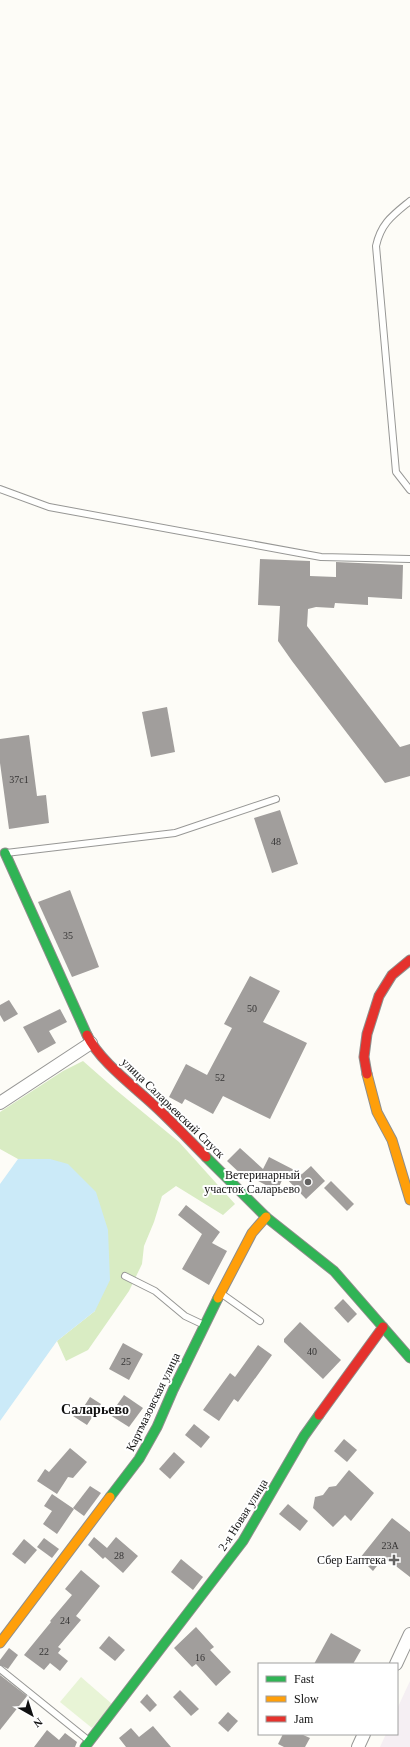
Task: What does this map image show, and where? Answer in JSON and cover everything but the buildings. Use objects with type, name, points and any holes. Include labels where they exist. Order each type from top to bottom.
[{"type":"street","name":"улица Саларьевский Спуск","points":[[2,853],[91,1043],[121,1076],[166,1117],[266,1217],[334,1270],[410,1358]]},
{"type":"street","points":[[410,960],[392,975],[379,996],[367,1034],[364,1057],[369,1086],[377,1112],[392,1140],[410,1200]]},
{"type":"street","points":[[0,1104],[91,1043]]},
{"type":"street","name":"Картмазовская улица","points":[[0,1643],[139,1459],[157,1427],[204,1325],[252,1233],[266,1217]]},
{"type":"street","name":"2-я Новая улица","points":[[88,1744],[244,1540],[304,1436],[383,1327]]},
{"type":"street","points":[[396,1663],[410,1634]]},
{"type":"street","points":[[358,1747],[364,1735]]},
{"type":"lane","points":[[410,202],[390,218],[382,228],[376,246],[396,472],[410,490]]},
{"type":"lane","points":[[0,489],[49,507],[321,557],[410,559]]},
{"type":"lane","points":[[2,853],[176,832],[276,799]]},
{"type":"lane","points":[[124,1276],[155,1291],[185,1316],[204,1325]]},
{"type":"lane","points":[[220,1294],[260,1321]]},
{"type":"lane","points":[[0,1669],[88,1744]]},
{"type":"shaded area","points":[[410,1681],[410,1747],[380,1747],[386,1735],[398,1735],[398,1707]]},
{"type":"green space","points":[[83,1061],[179,1142],[235,1204],[223,1215],[176,1186],[162,1196],[154,1222],[144,1246],[142,1264],[129,1291],[88,1350],[66,1361],[57,1341],[95,1311],[50,1159],[18,1159],[0,1149],[0,1112],[63,1071]]},
{"type":"green space","points":[[81,1677],[112,1704],[92,1728],[60,1702]]},
{"type":"water","points":[[18,1159],[50,1159],[68,1164],[96,1192],[108,1230],[110,1280],[95,1311],[57,1341],[0,1421],[0,1184]]},
{"type":"traffic: fast","points":[[5,853],[87,1035]]},
{"type":"traffic: fast","points":[[206,1157],[266,1217],[334,1271],[410,1358]]},
{"type":"traffic: fast","points":[[110,1497],[139,1459],[157,1427],[173,1390],[218,1298]]},
{"type":"traffic: fast","points":[[85,1747],[243,1541],[304,1436],[319,1415]]},
{"type":"traffic: slow","points":[[367,1074],[377,1112],[392,1140],[410,1200]]},
{"type":"traffic: slow","points":[[218,1298],[252,1233],[266,1217]]},
{"type":"traffic: slow","points":[[0,1643],[110,1497]]},
{"type":"traffic: jam","points":[[367,1074],[364,1057],[367,1034],[379,996],[392,975],[410,960]]},
{"type":"traffic: jam","points":[[87,1035],[100,1055],[206,1157]]},
{"type":"traffic: jam","points":[[319,1415],[383,1327]]},
{"type":"place","name":"Ветеринарный участок Саларьево","points":[[308,1182]]},
{"type":"place","name":"Сбер Еаптека","points":[[394,1560]]},
{"type":"district","name":"Саларьево","points":[[95,1409]]}]
